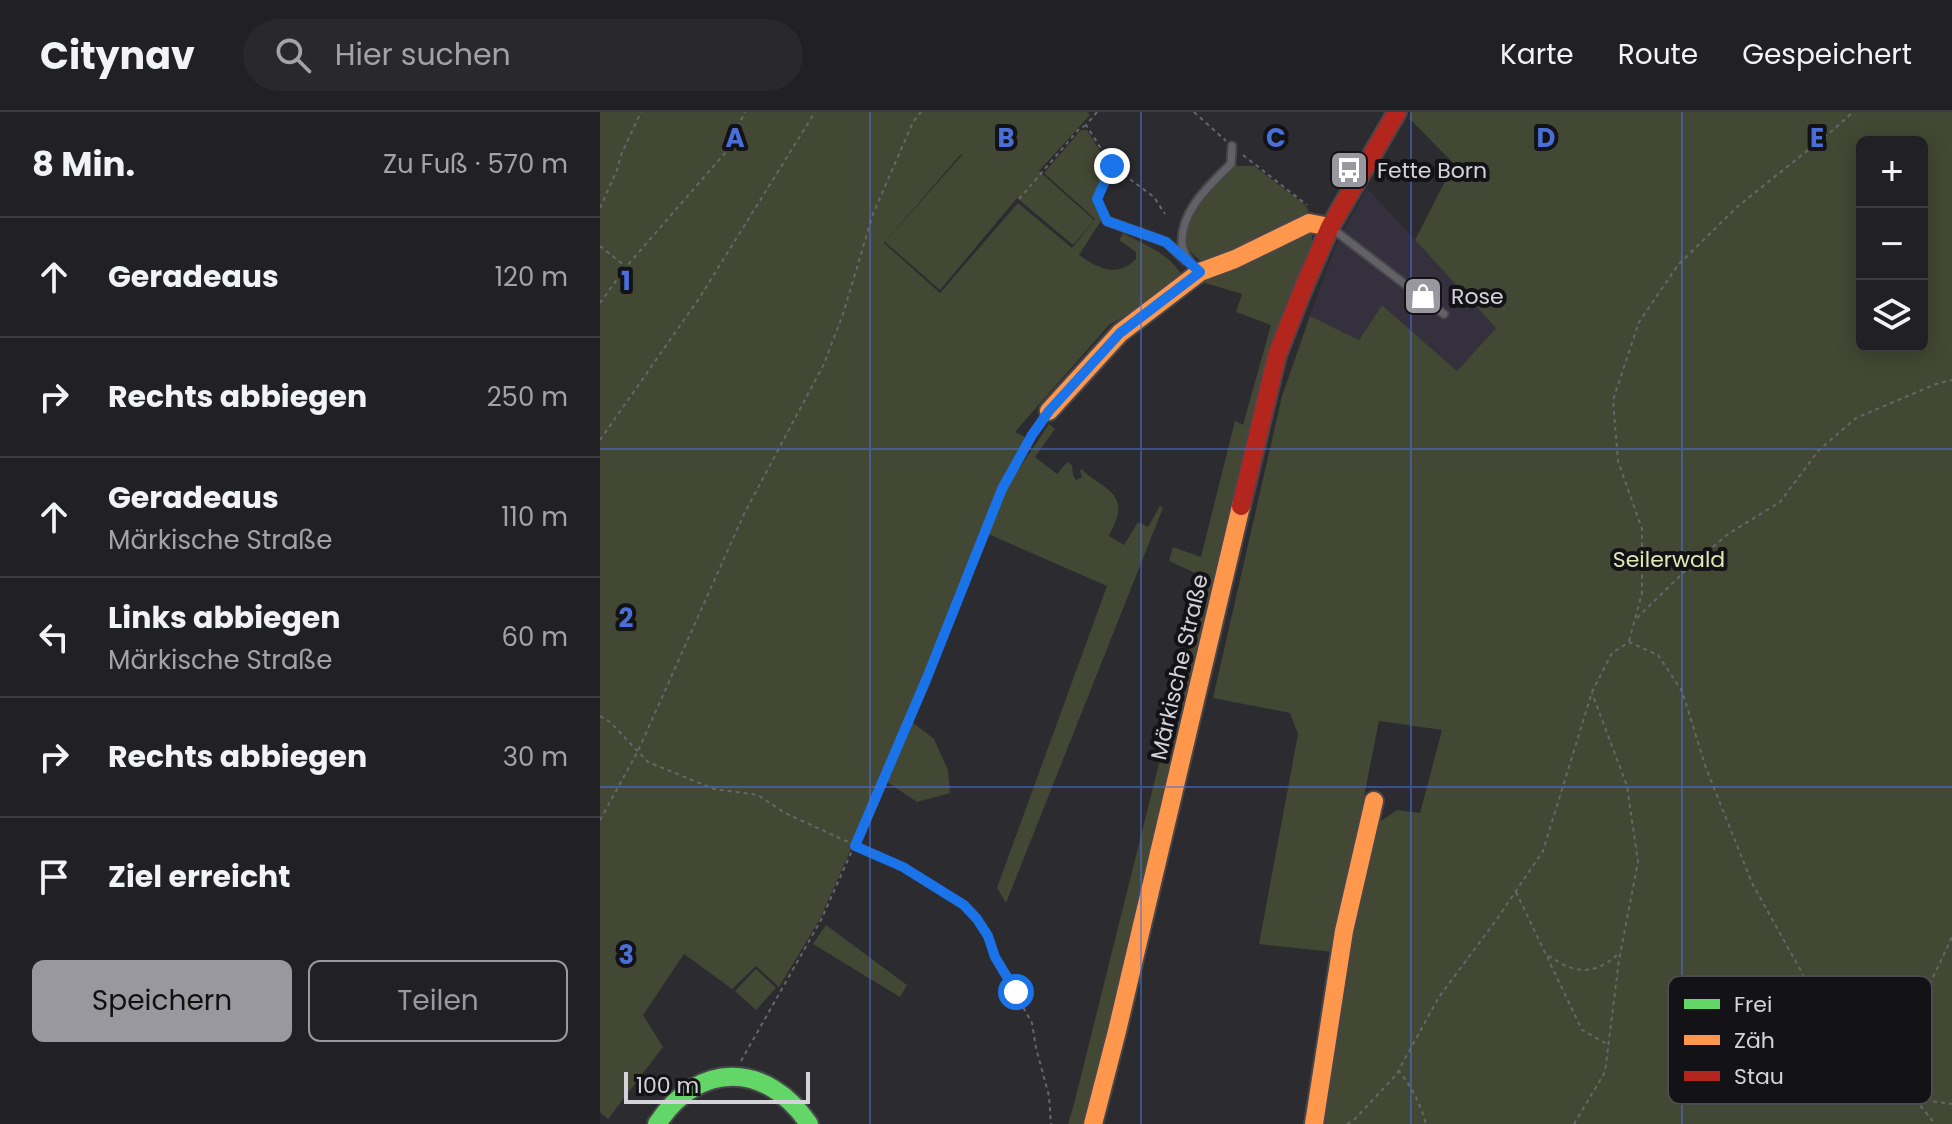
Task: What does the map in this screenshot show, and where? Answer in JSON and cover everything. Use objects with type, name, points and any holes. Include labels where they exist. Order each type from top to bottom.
[{"type":"main road","name":"Märkische Straße","points":[[1093,1124],[1277,355],[1330,227],[1397,112]]},
{"type":"main road","points":[[1049,411],[1120,333],[1196,269],[1235,259],[1309,223],[1330,227]]},
{"type":"main road","points":[[1314,1124],[1344,931],[1374,801]]},
{"type":"main road","points":[[657,1124],[674,1102],[693,1087],[732,1076],[757,1080],[781,1092],[798,1107],[808,1124]]},
{"type":"lane","points":[[1196,269],[1182,245],[1185,221],[1210,185],[1231,164],[1232,146]]},
{"type":"lane","points":[[1107,221],[1166,242],[1196,269]]},
{"type":"lane","points":[[1330,227],[1444,314]]},
{"type":"path","points":[[600,208],[641,112]]},
{"type":"path","points":[[600,303],[626,267],[725,153],[745,112]]},
{"type":"path","points":[[600,440],[700,297],[815,112]]},
{"type":"path","points":[[600,820],[638,751],[744,514],[824,364],[843,314],[873,214],[913,122],[921,112]]},
{"type":"path","points":[[1019,199],[1097,112]]},
{"type":"path","points":[[1194,112],[1311,209]]},
{"type":"path","points":[[1202,112],[1205,122]]},
{"type":"path","points":[[1347,1124],[1396,1075],[1439,997],[1543,851],[1592,692],[1612,653],[1629,642],[1642,593],[1642,529],[1618,461],[1613,400],[1639,322],[1678,265],[1727,217],[1853,112]]},
{"type":"path","points":[[1086,125],[1112,166],[1154,197],[1165,214]]},
{"type":"path","points":[[1107,221],[1097,199],[1112,166]]},
{"type":"path","points":[[600,246],[626,267]]},
{"type":"path","points":[[1635,620],[1728,534],[1780,502],[1819,450],[1856,418],[1952,380]]},
{"type":"path","points":[[732,1076],[821,920],[926,680],[1002,489],[1049,411]]},
{"type":"path","points":[[1629,642],[1658,655],[1682,691],[1706,768],[1752,883],[1804,976]]},
{"type":"path","points":[[1574,1124],[1605,1072],[1621,951],[1638,862],[1627,786],[1592,692]]},
{"type":"path","points":[[600,716],[610,722],[648,762],[714,789],[758,795],[785,813],[903,867],[964,905],[988,936],[995,957],[1032,1023],[1049,1096],[1051,1124]]},
{"type":"path","points":[[1515,891],[1582,1030],[1608,1044]]},
{"type":"path","points":[[1932,979],[1952,937]]},
{"type":"path","points":[[1546,956],[1571,968],[1590,970],[1608,964],[1621,951]]},
{"type":"path","points":[[1398,1070],[1420,1101],[1426,1124]]},
{"type":"path","points":[[1932,1101],[1952,1104]]},
{"type":"path","points":[[1919,1104],[1935,1124]]},
{"type":"shaded area","points":[[1367,188],[1496,328],[1457,371],[1382,305],[1359,340],[1310,316],[1335,247]]},
{"type":"green space","points":[[600,112],[1087,112],[1090,115],[1039,171],[1094,220],[1073,245],[1017,198],[940,290],[885,242],[961,154],[884,243],[940,293],[1018,203],[1072,248],[1095,219],[1044,173],[1081,130],[1087,130],[1109,166],[1095,198],[1102,219],[1079,255],[1108,269],[1129,265],[1136,259],[1136,252],[1119,240],[1123,233],[1164,256],[1183,277],[1179,285],[1109,325],[1015,432],[1027,438],[999,489],[882,779],[820,919],[779,987],[756,966],[732,989],[684,954],[643,1015],[663,1047],[608,1119],[600,1112]]},
{"type":"green space","name":"Seilerwald","points":[[1412,112],[1952,112],[1952,1124],[1320,1124],[1350,928],[1375,825],[1397,810],[1420,813],[1442,730],[1379,721],[1333,952],[1259,944],[1298,734],[1290,713],[1213,698],[1282,396],[1310,316],[1359,340],[1382,305],[1457,371],[1496,328],[1415,240],[1454,164],[1409,118]]},
{"type":"green space","points":[[1233,166],[1254,166],[1309,211],[1273,235],[1207,263],[1196,257],[1188,246],[1190,221],[1205,196]]},
{"type":"green space","points":[[1304,231],[1312,234],[1312,242],[1084,1124],[1068,1124],[1202,591],[1204,577],[1169,561],[1173,547],[1201,557],[1235,421],[1243,425],[1271,325],[1236,312],[1242,294],[1202,282]]},
{"type":"green space","points":[[1049,424],[1055,429],[1035,457],[1057,474],[1067,462],[1072,465],[1076,480],[1082,477],[1082,469],[1111,492],[1116,498],[1118,512],[1109,536],[1124,545],[1138,522],[1148,527],[1160,506],[1163,508],[1006,903],[997,888],[1107,586],[986,533],[1004,491]]},
{"type":"green space","points":[[911,721],[934,739],[948,770],[950,793],[917,802],[887,782]]},
{"type":"green space","points":[[826,925],[907,985],[900,997],[813,944]]},
{"type":"green space","points":[[756,969],[776,988],[756,1010],[735,991]]},
{"type":"traffic: fast","points":[[657,1124],[674,1103],[693,1088],[712,1080],[733,1077],[754,1080],[773,1089],[792,1104],[809,1124]]},
{"type":"traffic: slow","points":[[1049,411],[1120,333],[1200,272],[1235,259],[1309,223],[1330,227]]},
{"type":"traffic: slow","points":[[1093,1124],[1241,506]]},
{"type":"traffic: slow","points":[[1314,1124],[1344,931],[1374,801]]},
{"type":"traffic: jam","points":[[1241,506],[1277,355],[1303,289],[1330,227],[1397,112]]},
{"type":"place","name":"Fette Born","points":[[1349,170]]},
{"type":"place","name":"Rose","points":[[1423,296]]},
{"type":"route","points":[[1016,992],[995,957],[988,936],[964,905],[903,867],[855,846],[926,680],[983,533],[1002,489],[1032,435],[1049,411],[1120,333],[1200,272],[1166,242],[1107,221],[1097,199],[1112,166]]}]
